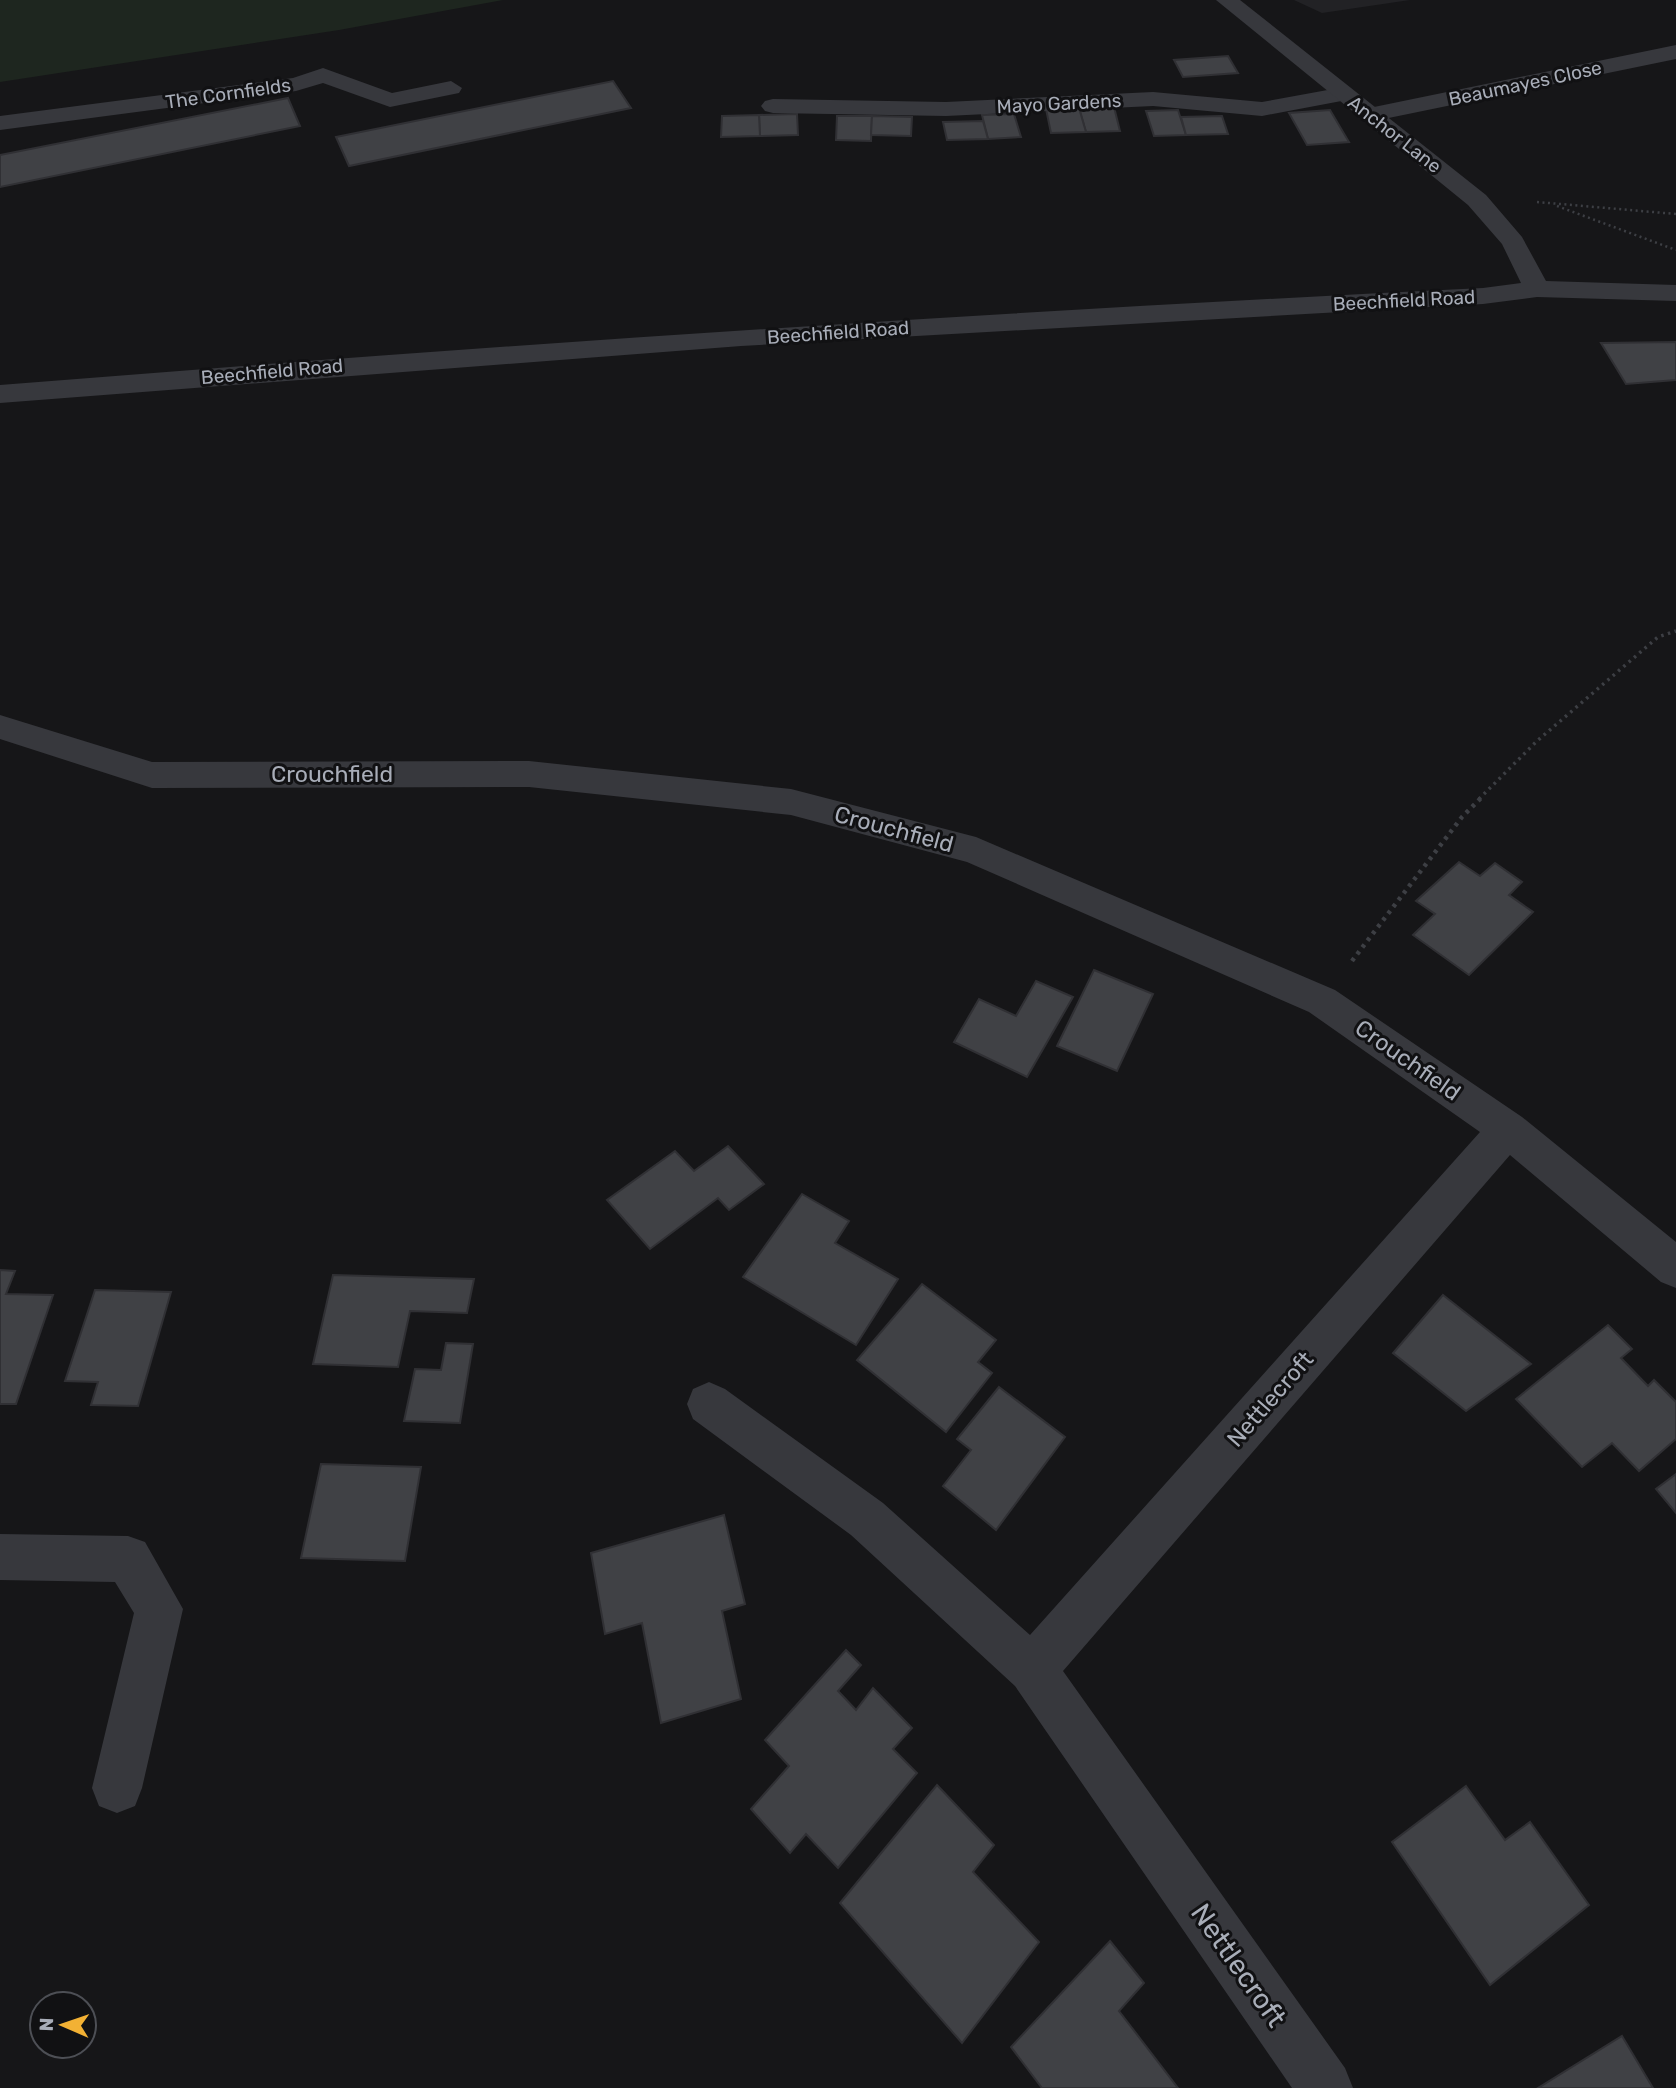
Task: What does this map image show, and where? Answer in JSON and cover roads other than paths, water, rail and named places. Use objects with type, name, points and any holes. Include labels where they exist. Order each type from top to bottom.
[{"type":"street","name":"Anchor Lane","points":[[1227,0],[1344,94],[1374,114],[1477,200],[1513,242],[1537,289]]},
{"type":"street","name":"Beaumayes Close","points":[[1374,114],[1676,52]]},
{"type":"street","name":"The Cornfields","points":[[0,123],[296,84],[323,75],[390,100],[451,88]]},
{"type":"street","name":"Mayo Gardens","points":[[773,106],[946,109],[1153,99],[1262,109],[1344,94]]},
{"type":"street","name":"Beechfield Road","points":[[0,394],[379,362],[1114,314],[1483,296],[1537,289],[1676,293]]},
{"type":"street","name":"Crouchfield","points":[[0,727],[152,775],[529,774],[791,803],[975,851],[1322,1001],[1508,1129],[1676,1268]]},
{"type":"street","name":"Nettlecroft","points":[[1032,1669],[1508,1129]]},
{"type":"street","name":"Nettlecroft","points":[[709,1404],[867,1519],[1032,1669],[1325,2088]]},
{"type":"street","points":[[0,1557],[128,1559],[159,1609],[117,1788]]}]
